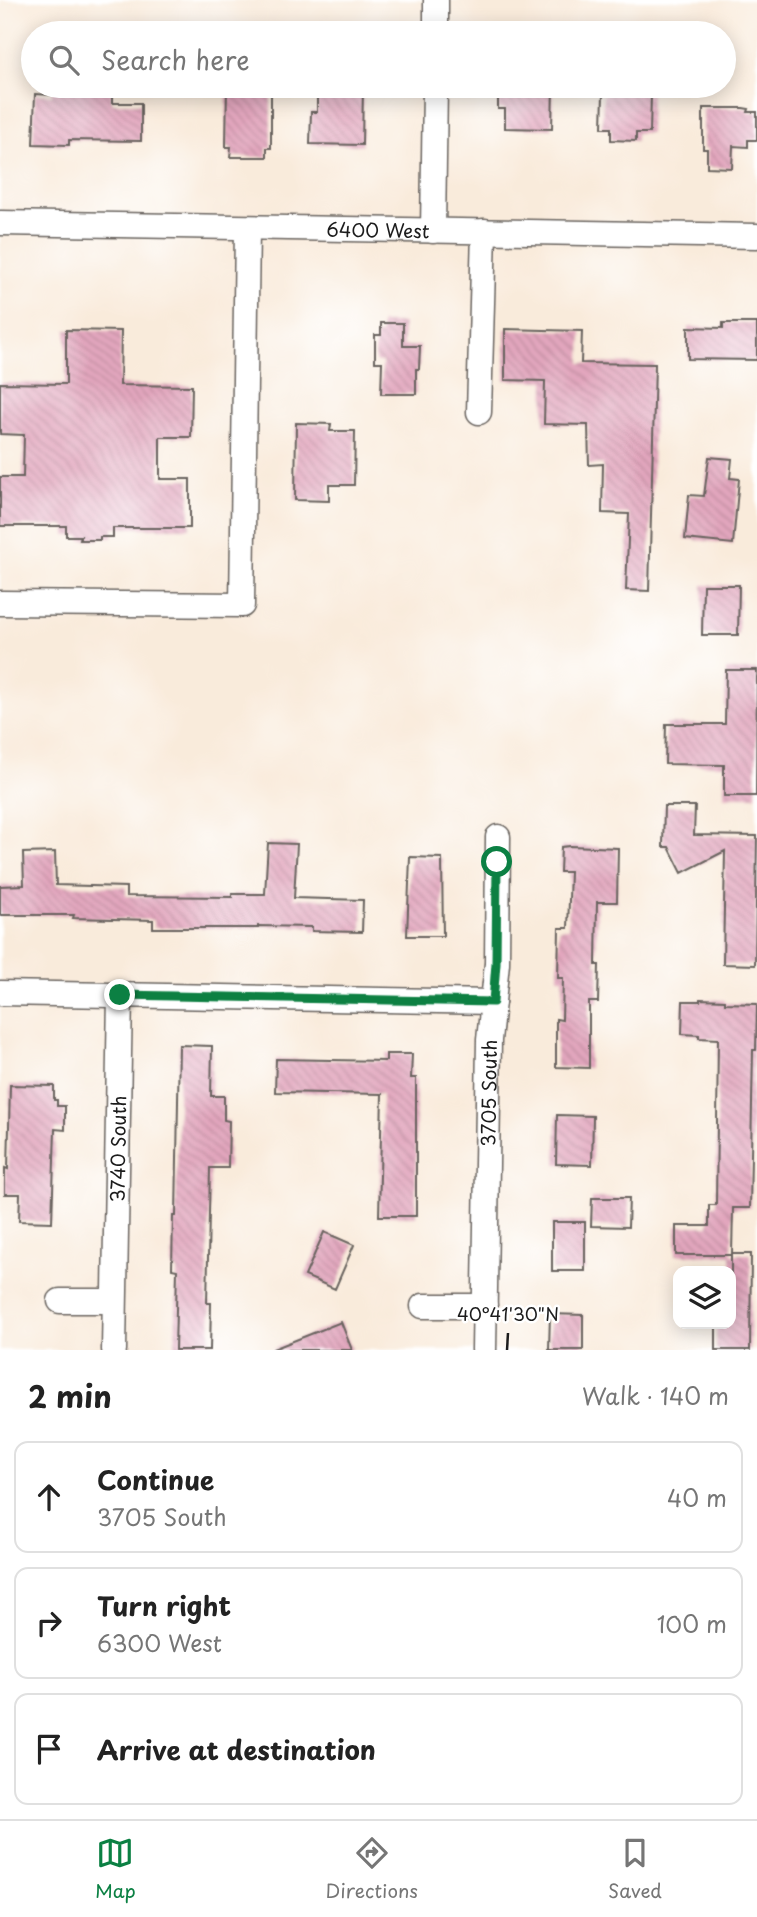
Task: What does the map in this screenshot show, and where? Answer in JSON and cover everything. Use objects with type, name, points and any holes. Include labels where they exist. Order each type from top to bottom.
[{"type":"street","points":[[436,0],[436,21]]},
{"type":"street","points":[[433,230],[435,98]]},
{"type":"street","name":"6400 West","points":[[0,223],[757,236]]},
{"type":"street","points":[[0,603],[242,606],[247,228]]},
{"type":"street","points":[[479,412],[484,231]]},
{"type":"street","name":"3705 South","points":[[484,1350],[489,1040],[496,963],[498,837]]},
{"type":"street","points":[[0,993],[493,1002]]},
{"type":"street","name":"3740 South","points":[[114,1350],[120,995]]},
{"type":"street","points":[[60,1301],[114,1301]]},
{"type":"street","points":[[423,1306],[485,1307]]},
{"type":"building","points":[[35,98],[112,98],[112,103],[141,103],[141,141],[69,140],[69,145],[33,144]]},
{"type":"building","points":[[227,98],[271,98],[271,148],[267,148],[267,157],[230,157],[231,147],[226,147]]},
{"type":"building","points":[[317,98],[363,98],[362,145],[310,144],[311,112],[317,112]]},
{"type":"building","points":[[498,98],[553,98],[552,129],[505,128],[505,109],[498,109]]},
{"type":"building","points":[[603,98],[651,98],[650,133],[636,133],[636,141],[611,140],[611,128],[602,128]]},
{"type":"building","points":[[703,108],[743,108],[749,109],[748,112],[757,112],[757,140],[748,140],[748,147],[733,146],[732,168],[707,167],[707,149],[703,149]]},
{"type":"building","points":[[381,323],[403,323],[403,346],[420,346],[416,394],[381,394],[382,362],[375,362],[375,335],[381,335]]},
{"type":"building","points":[[723,323],[757,323],[757,360],[688,359],[688,327],[723,328]]},
{"type":"building","points":[[505,329],[582,331],[581,363],[655,364],[649,591],[626,590],[629,514],[602,513],[603,464],[589,465],[588,425],[544,424],[545,381],[505,380]]},
{"type":"building","points":[[66,330],[121,331],[120,385],[192,386],[191,437],[160,437],[160,479],[190,479],[190,528],[113,528],[113,537],[80,540],[81,536],[66,536],[66,526],[0,526],[0,477],[23,477],[24,435],[0,434],[0,383],[66,384]]},
{"type":"building","points":[[296,423],[331,424],[330,431],[355,431],[354,485],[329,485],[329,501],[295,500]]},
{"type":"building","points":[[709,457],[732,459],[730,478],[739,479],[733,544],[685,539],[689,495],[704,496]]},
{"type":"building","points":[[703,585],[739,585],[738,635],[702,635]]},
{"type":"building","points":[[726,670],[757,670],[756,796],[724,796],[724,765],[665,764],[666,724],[725,724]]},
{"type":"building","points":[[664,806],[695,806],[694,835],[757,836],[755,965],[723,964],[725,851],[682,873],[669,847],[663,847]]},
{"type":"building","points":[[268,843],[297,844],[294,898],[363,900],[362,932],[312,931],[312,927],[153,928],[153,920],[73,918],[74,915],[0,915],[0,886],[24,885],[23,853],[55,852],[56,885],[126,887],[126,896],[232,897],[232,894],[265,894]]},
{"type":"building","points":[[561,847],[618,848],[617,902],[597,902],[598,1002],[589,1002],[589,1068],[556,1067],[556,1019],[562,1020],[563,978],[558,978],[559,928],[568,928],[570,872],[560,872]]},
{"type":"building","points":[[410,857],[442,858],[443,936],[407,936]]},
{"type":"building","points":[[725,1000],[725,1003],[757,1004],[756,1050],[753,1050],[750,1208],[733,1208],[732,1254],[751,1254],[750,1350],[716,1350],[716,1329],[736,1329],[736,1266],[731,1266],[731,1255],[676,1255],[676,1226],[709,1226],[709,1205],[716,1205],[718,1039],[682,1034],[683,1001]]},
{"type":"building","points":[[179,1045],[212,1046],[211,1096],[224,1096],[224,1120],[229,1121],[228,1168],[210,1168],[207,1303],[211,1303],[210,1350],[175,1350],[177,1270],[172,1269],[173,1216],[176,1216]]},
{"type":"building","points":[[386,1054],[412,1054],[411,1078],[416,1078],[416,1216],[379,1216],[382,1094],[275,1092],[276,1059],[386,1061]]},
{"type":"building","points":[[10,1085],[54,1086],[57,1106],[65,1106],[65,1130],[55,1129],[52,1222],[19,1221],[20,1194],[5,1194]]},
{"type":"building","points":[[557,1115],[593,1116],[592,1165],[556,1164]]},
{"type":"building","points":[[592,1198],[629,1198],[628,1227],[591,1226]]},
{"type":"building","points":[[552,1222],[585,1222],[585,1271],[552,1271]]},
{"type":"building","points":[[324,1232],[354,1245],[335,1289],[305,1276]]},
{"type":"building","points":[[550,1314],[583,1315],[583,1350],[549,1350]]},
{"type":"building","points":[[341,1322],[352,1350],[273,1350],[273,1349]]},
{"type":"route","points":[[120,995],[493,1002],[497,862]]}]
